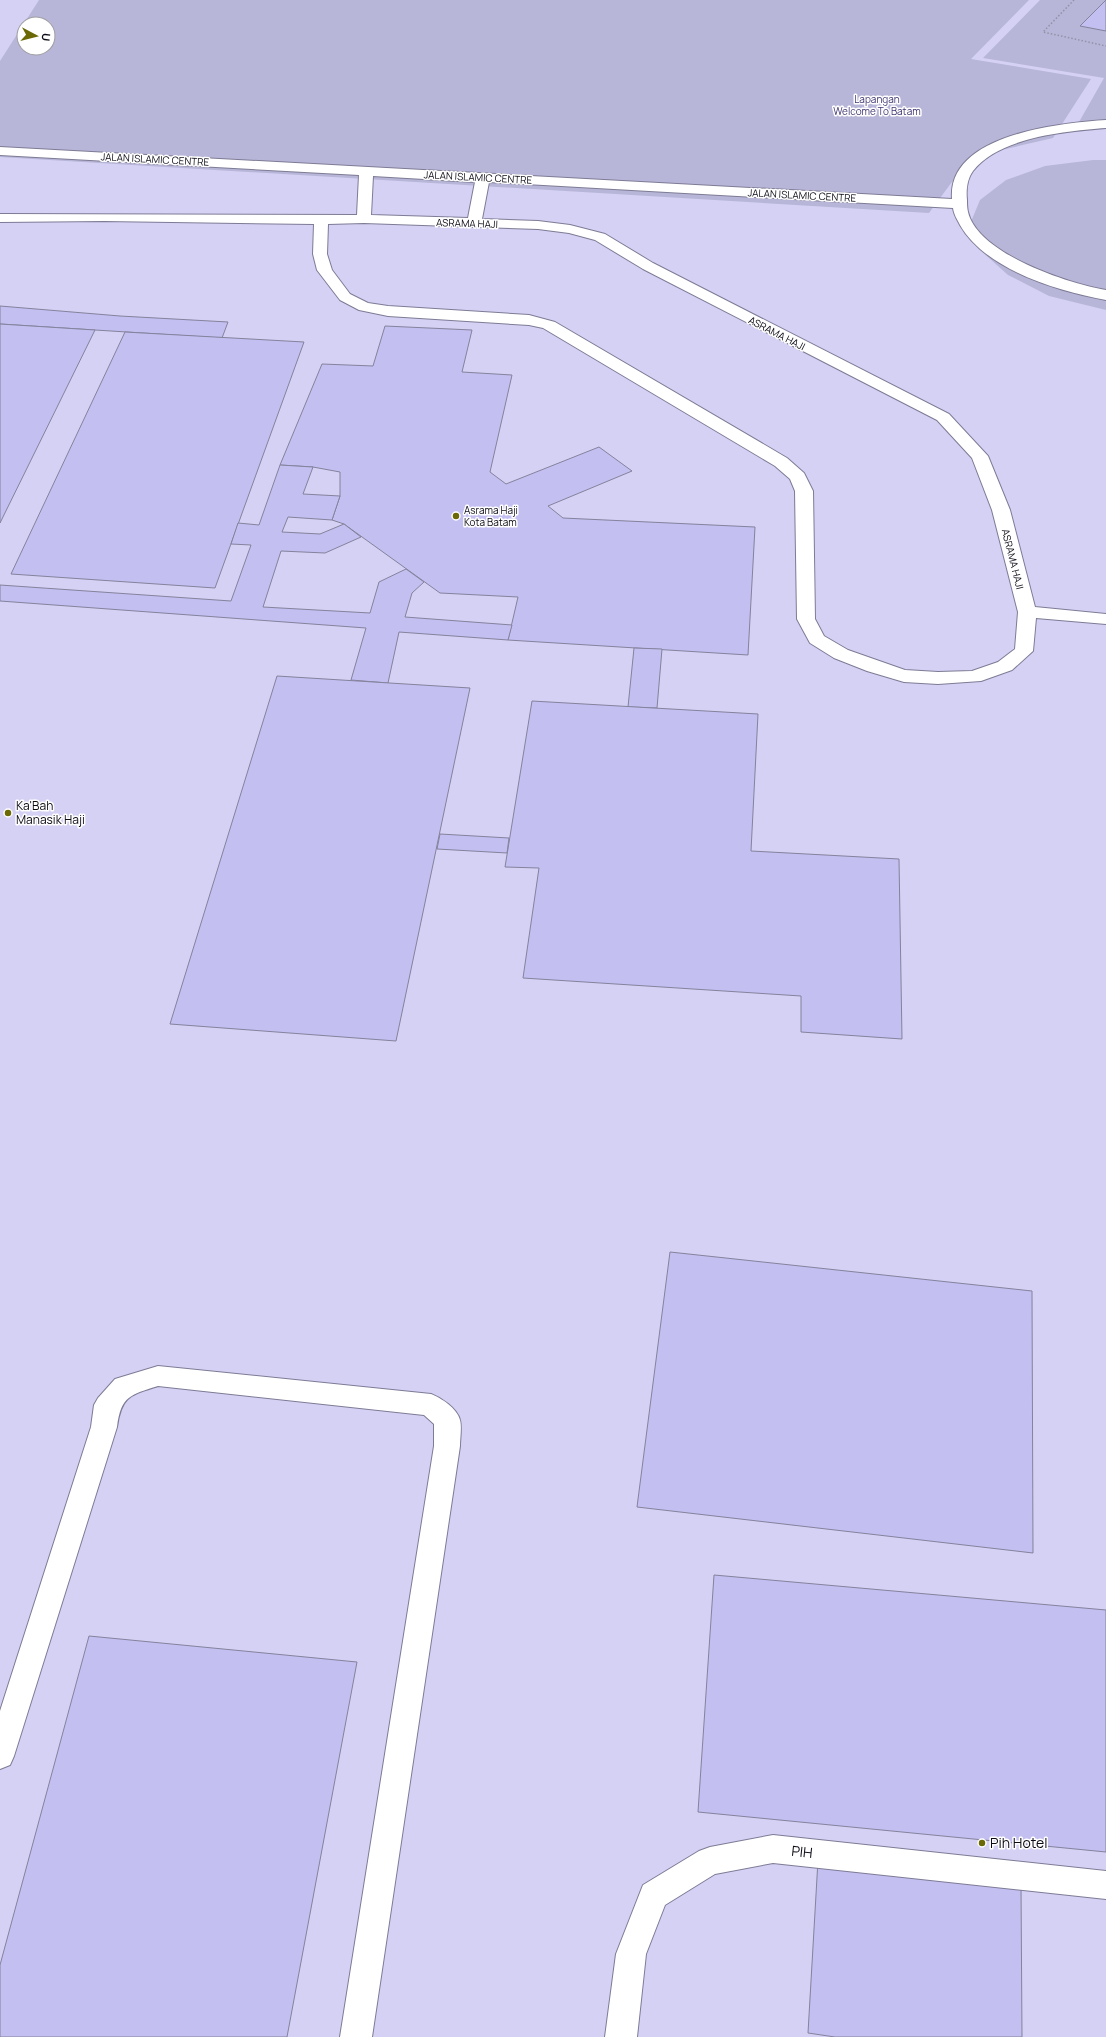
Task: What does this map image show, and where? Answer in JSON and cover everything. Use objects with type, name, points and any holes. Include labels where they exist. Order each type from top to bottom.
[{"type":"street","points":[[1106,124],[1069,126],[1016,138],[990,150],[971,164],[961,178],[957,204],[970,230],[999,256],[1042,278],[1106,295]]},
{"type":"street","name":"JALAN ISLAMIC CENTRE","points":[[0,151],[957,204]]},
{"type":"street","points":[[364,219],[366,171]]},
{"type":"street","points":[[474,224],[483,177]]},
{"type":"street","name":"ASRAMA HAJI","points":[[0,218],[104,217],[321,220],[364,219],[544,226],[570,229],[600,236],[648,266],[943,418],[980,456],[1001,510],[1027,612],[1024,651],[1004,666],[974,677],[938,678],[904,676],[841,654],[817,639],[806,618],[804,491],[798,477],[781,462],[549,325],[529,320],[388,311],[364,307],[345,297],[325,270],[320,254],[321,220]]},
{"type":"street","points":[[1027,612],[1106,619]]},
{"type":"street","points":[[0,1756],[104,1427],[107,1405],[124,1386],[158,1376],[431,1405],[447,1420],[447,1446],[356,2037]]},
{"type":"street","name":"PIH","points":[[621,2037],[631,1954],[654,1895],[710,1861],[773,1848],[1106,1885]]},
{"type":"path","points":[[1074,0],[1042,32],[1106,46]]},
{"type":"shaded area","points":[[0,0],[1106,0],[1106,2037],[0,2037]]},
{"type":"green space","name":"Lapangan Welcome To Batam","points":[[39,0],[1029,0],[971,59],[1091,79],[1053,138],[997,151],[963,167],[929,213],[0,157],[0,61],[16,36],[16,56],[56,56],[56,16],[29,16]]},
{"type":"green space","points":[[1040,0],[1106,0],[1106,120],[1079,122],[1104,78],[983,58]]},
{"type":"green space","points":[[1093,160],[1106,160],[1106,310],[1049,296],[1008,275],[980,250],[970,224],[980,200],[1006,180],[1045,166]]},
{"type":"building","points":[[1106,0],[1106,31],[1080,26]]},
{"type":"building","points":[[0,306],[120,316],[228,322],[222,338],[0,324]]},
{"type":"building","points":[[0,324],[95,330],[0,523]]},
{"type":"building","points":[[385,326],[472,330],[462,372],[512,375],[490,472],[506,484],[599,447],[632,471],[548,506],[563,518],[755,527],[748,655],[508,640],[518,597],[440,593],[344,524],[332,520],[340,496],[340,472],[313,467],[280,465],[322,364],[373,366]]},
{"type":"building","points":[[125,332],[304,342],[215,588],[11,574]]},
{"type":"building","points":[[280,465],[313,467],[303,494],[340,496],[332,520],[288,517],[282,532],[320,534],[344,524],[361,537],[325,553],[281,551],[263,607],[370,613],[379,582],[406,569],[424,582],[412,593],[405,617],[512,625],[508,640],[399,632],[388,683],[351,680],[366,628],[0,601],[0,585],[231,601],[251,545],[231,544],[238,523],[259,525]]},
{"type":"building","points":[[634,648],[662,649],[657,708],[628,707]]},
{"type":"building","points":[[277,676],[470,688],[396,1041],[170,1024]]},
{"type":"building","points":[[532,701],[758,714],[751,851],[899,859],[902,1039],[801,1032],[801,996],[523,978],[539,868],[505,867]]},
{"type":"building","points":[[440,834],[509,838],[507,853],[437,849]]},
{"type":"building","points":[[670,1252],[1032,1291],[1033,1553],[637,1507]]},
{"type":"building","points":[[714,1575],[1106,1610],[1106,1852],[698,1812]]},
{"type":"building","points":[[89,1636],[357,1662],[287,2037],[0,2037],[0,1965]]},
{"type":"building","points":[[818,1860],[1021,1886],[1022,2037],[835,2037],[808,2033]]},
{"type":"place","name":"Asrama Haji Kota Batam","points":[[456,516]]},
{"type":"place","name":"Ka'Bah Manasik Haji","points":[[8,813]]},
{"type":"place","name":"Pih Hotel","points":[[982,1843]]}]
